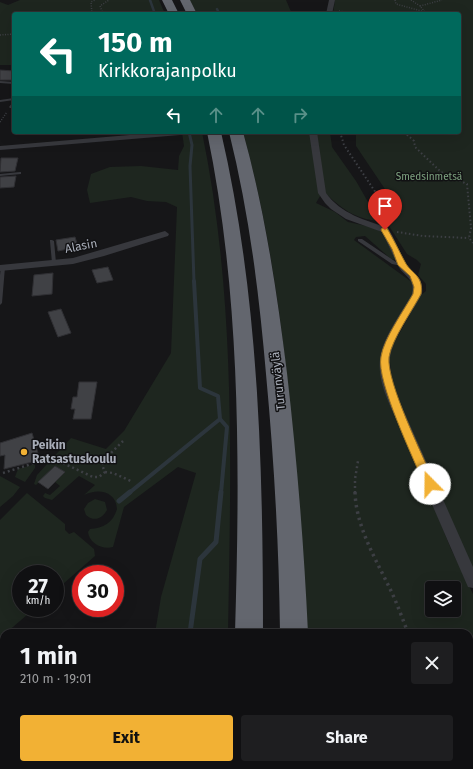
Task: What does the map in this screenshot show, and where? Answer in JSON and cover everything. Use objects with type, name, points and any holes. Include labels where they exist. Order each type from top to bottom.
[{"type":"highway","points":[[167,0],[173,12]]},
{"type":"highway","points":[[185,0],[191,12]]},
{"type":"highway","points":[[214,134],[226,189],[238,273],[243,330],[247,404],[249,629]]},
{"type":"highway","name":"Turunväylä","points":[[237,134],[251,188],[270,306],[288,500],[294,629]]},
{"type":"street","points":[[330,12],[332,0]]},
{"type":"street","points":[[0,148],[168,134]]},
{"type":"street","points":[[313,134],[322,193],[326,200],[346,217],[385,230],[402,265],[413,275],[418,287],[417,294],[389,346],[385,358],[386,373],[391,392],[473,582]]},
{"type":"street","name":"Alasin","points":[[1,268],[73,261],[165,234]]},
{"type":"lane","points":[[0,82],[12,83]]},
{"type":"lane","points":[[0,101],[12,99]]},
{"type":"lane","points":[[0,175],[20,173]]},
{"type":"lane","points":[[52,240],[54,263]]},
{"type":"lane","points":[[360,240],[394,263],[402,265]]},
{"type":"lane","points":[[0,303],[1,268]]},
{"type":"path","points":[[92,12],[91,2],[95,0]]},
{"type":"path","points":[[102,12],[100,6],[109,0]]},
{"type":"path","points":[[396,0],[396,4],[422,12]]},
{"type":"path","points":[[412,0],[420,6],[424,12]]},
{"type":"path","points":[[420,6],[442,0]]},
{"type":"path","points":[[0,35],[12,34]]},
{"type":"path","points":[[0,122],[12,108]]},
{"type":"path","points":[[341,134],[344,145],[378,196],[385,230],[423,236],[469,238]]},
{"type":"path","points":[[406,134],[414,141],[415,148],[441,172],[467,184],[470,228],[469,238],[473,243]]},
{"type":"path","points":[[105,472],[102,466],[103,461],[123,442]]},
{"type":"path","points":[[54,459],[93,477],[99,477],[105,472],[113,473],[133,482]]},
{"type":"path","points":[[3,473],[44,460]]},
{"type":"path","points":[[358,461],[355,475],[357,512],[365,539],[393,595],[406,629]]},
{"type":"green space","points":[[20,0],[159,0],[164,12],[12,12],[12,65],[0,65],[0,2],[8,5]]},
{"type":"green space","points":[[189,0],[286,0],[291,12],[196,12]]},
{"type":"green space","name":"Smedsinmetsä","points":[[335,0],[473,0],[473,570],[418,450],[392,383],[389,352],[420,296],[426,291],[426,284],[418,275],[421,264],[407,254],[373,201],[391,198],[356,146],[356,134],[461,134],[461,12],[333,12]]},
{"type":"green space","points":[[182,134],[202,134],[213,194],[221,256],[229,382],[230,507],[228,629],[156,629],[161,597],[196,473],[178,467],[124,507],[113,547],[109,548],[97,545],[93,542],[88,532],[90,529],[107,524],[113,518],[117,509],[116,503],[110,495],[95,492],[84,495],[95,485],[79,476],[52,500],[45,498],[43,496],[45,493],[50,495],[60,486],[55,482],[65,472],[55,466],[36,485],[34,484],[37,475],[71,438],[106,449],[124,431],[171,353],[177,207],[166,202],[147,201],[131,197],[90,203],[87,190],[91,174],[110,167],[141,166],[178,170],[179,156],[184,146]]},
{"type":"green space","points":[[243,134],[330,134],[332,147],[356,181],[379,221],[362,218],[348,212],[323,191],[316,203],[335,212],[348,222],[371,227],[384,233],[397,260],[391,259],[365,236],[356,237],[354,240],[413,283],[415,291],[382,353],[388,393],[451,549],[473,594],[473,629],[307,629],[293,444],[280,318],[258,193]]},
{"type":"green space","points":[[35,464],[35,468],[25,482],[15,477],[18,469]]},
{"type":"green space","points":[[0,476],[20,487],[13,496],[0,507]]},
{"type":"green space","points":[[27,493],[65,524],[65,530],[69,534],[74,532],[94,549],[95,556],[85,565],[72,565],[72,576],[64,583],[64,565],[12,565],[12,617],[25,617],[11,629],[0,629],[0,520]]},
{"type":"green space","points":[[95,499],[105,502],[107,510],[103,516],[95,519],[86,515],[84,509],[88,503]]},
{"type":"building","points":[[0,70],[12,71],[12,80],[0,80]]},
{"type":"building","points":[[1,158],[18,158],[15,171],[0,172]]},
{"type":"building","points":[[16,176],[14,187],[0,188],[0,177]]},
{"type":"building","points":[[75,237],[78,247],[58,251],[56,240]]},
{"type":"building","points":[[108,267],[113,280],[97,283],[92,270]]},
{"type":"building","points":[[53,273],[52,294],[32,296],[34,275]]},
{"type":"building","points":[[61,309],[71,333],[58,337],[48,312]]},
{"type":"building","points":[[79,382],[97,382],[91,419],[73,419],[75,409],[71,409],[73,397],[77,397]]},
{"type":"building","points":[[32,433],[40,460],[4,469],[5,455],[0,456],[0,443]]},
{"type":"building","points":[[55,466],[65,472],[48,489],[38,482]]},
{"type":"waterway","points":[[150,0],[154,12]]},
{"type":"waterway","points":[[189,134],[192,145],[190,166],[194,282]]},
{"type":"waterway","points":[[194,281],[200,388],[218,396],[220,419]]},
{"type":"waterway","points":[[129,493],[220,419]]},
{"type":"waterway","points":[[220,419],[227,427],[221,493]]},
{"type":"waterway","points":[[119,501],[130,492]]},
{"type":"waterway","points":[[191,629],[200,559],[216,542],[221,492]]},
{"type":"place","name":"Peikin Ratsastuskoulu","points":[[24,452]]},
{"type":"route","points":[[385,230],[402,265],[413,275],[418,287],[417,294],[389,346],[385,358],[386,373],[391,392],[430,484]]}]
